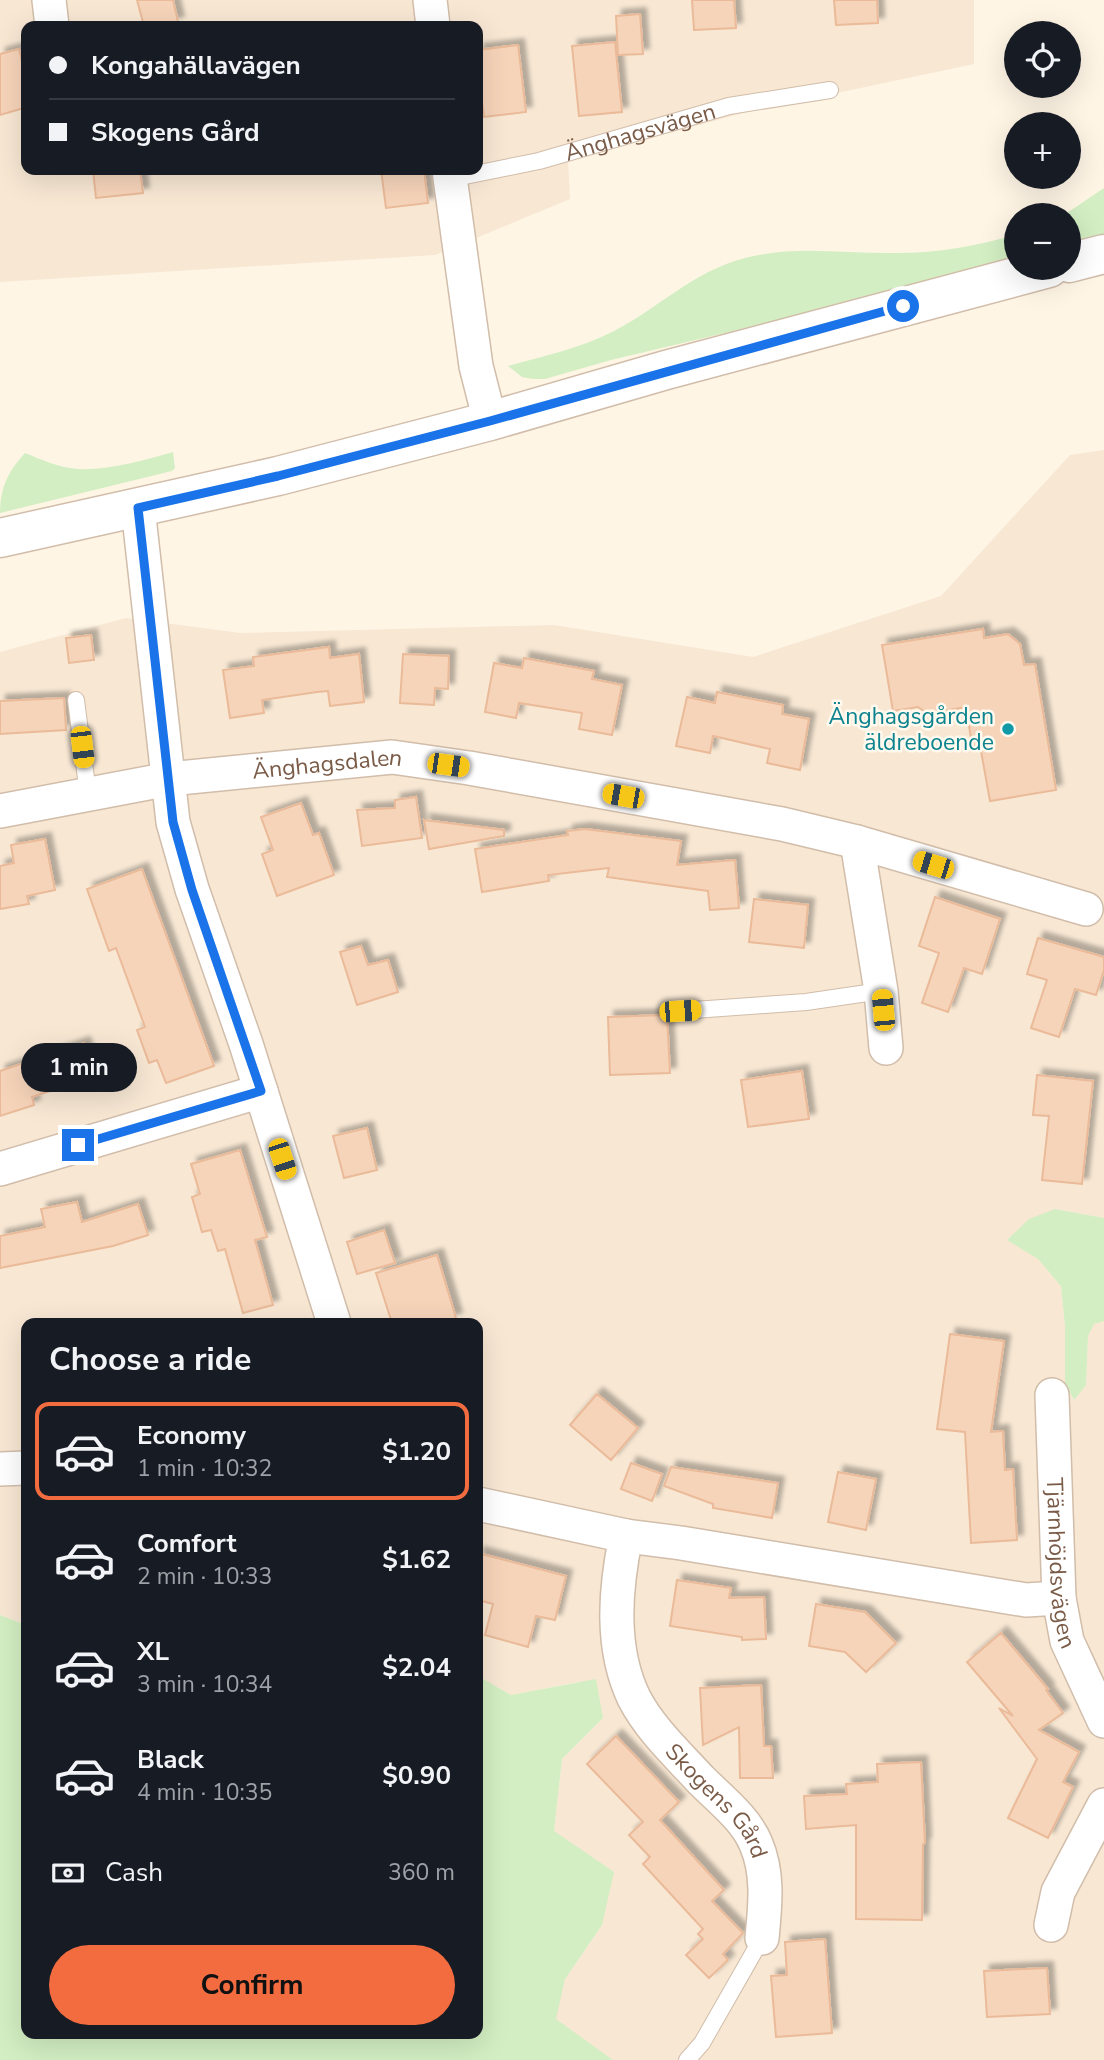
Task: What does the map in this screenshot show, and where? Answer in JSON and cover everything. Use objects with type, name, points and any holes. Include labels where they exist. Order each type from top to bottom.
[{"type":"street","points":[[49,0],[51,21]]},
{"type":"street","points":[[430,0],[432,21]]},
{"type":"street","name":"Änghagsvägen","points":[[450,175],[476,366],[490,421]]},
{"type":"street","points":[[1081,260],[1104,254]]},
{"type":"street","points":[[0,538],[278,476],[490,421],[1004,280]]},
{"type":"street","points":[[138,508],[173,822],[192,890],[261,1091],[332,1318]]},
{"type":"street","name":"Änghagsdalen","points":[[169,779],[392,757],[470,768],[771,822],[857,842],[1086,909]]},
{"type":"street","points":[[0,811],[169,779]]},
{"type":"street","points":[[857,842],[881,991],[886,1048]]},
{"type":"street","points":[[0,1169],[261,1091]]},
{"type":"street","name":"Tjärnhöjdsvägen","points":[[1052,1395],[1059,1598],[1067,1642],[1104,1721]]},
{"type":"street","points":[[0,1469],[21,1468]]},
{"type":"street","points":[[483,1505],[626,1536],[1026,1600],[1059,1598]]},
{"type":"street","name":"Skogens Gård","points":[[626,1536],[620,1566],[618,1648],[635,1698],[667,1744],[744,1824],[756,1842],[766,1894],[762,1938]]},
{"type":"street","points":[[1051,1926],[1058,1892],[1104,1805]]},
{"type":"lane","name":"Änghagsvägen","points":[[483,169],[538,161],[729,106],[830,90]]},
{"type":"lane","points":[[76,700],[88,794]]},
{"type":"lane","points":[[680,1011],[806,1002],[881,991]]},
{"type":"lane","name":"Skogens Gård","points":[[687,2060],[702,2043],[762,1938]]},
{"type":"shaded area","points":[[0,0],[974,0],[974,64],[747,112],[568,160],[570,199],[435,255],[0,282]]},
{"type":"shaded area","points":[[1104,450],[1104,1218],[1055,1209],[1007,1239],[1038,1259],[1061,1286],[1073,1400],[1086,1385],[1088,1336],[1094,1324],[1104,1321],[1104,2060],[613,2060],[555,2019],[565,1979],[602,1925],[554,1831],[562,1759],[603,1718],[578,1682],[511,1695],[483,1679],[483,1318],[21,1318],[21,1623],[0,1615],[0,652],[126,618],[240,633],[554,625],[753,657],[941,596],[1070,455]]},
{"type":"green space","points":[[1104,188],[1104,236],[1081,242],[1081,204]]},
{"type":"green space","points":[[1004,238],[1004,261],[545,379],[522,377],[508,366],[562,351],[614,331],[700,277],[737,260],[793,251],[927,252]]},
{"type":"green space","points":[[173,452],[175,468],[172,471],[0,513],[6,480],[25,453],[63,467],[88,469],[125,464]]},
{"type":"green space","points":[[1055,1209],[1104,1218],[1104,1321],[1094,1324],[1088,1336],[1086,1385],[1074,1400],[1065,1383],[1065,1326],[1061,1286],[1038,1259],[1007,1240],[1029,1219]]},
{"type":"green space","points":[[0,1615],[21,1623],[21,2039],[483,2039],[483,1679],[511,1695],[596,1679],[603,1718],[562,1759],[554,1831],[614,1872],[602,1925],[565,1979],[556,2019],[613,2060],[0,2060]]},
{"type":"building","points":[[137,0],[173,0],[178,21],[143,21]]},
{"type":"building","points":[[692,0],[734,0],[736,28],[694,30]]},
{"type":"building","points":[[834,0],[877,0],[878,23],[836,25]]},
{"type":"building","points":[[640,14],[643,54],[618,55],[616,16]]},
{"type":"building","points":[[615,42],[622,112],[579,116],[572,46]]},
{"type":"building","points":[[518,45],[526,112],[484,117],[483,49]]},
{"type":"building","points":[[19,49],[21,109],[0,115],[0,54]]},
{"type":"building","points":[[94,175],[141,175],[143,193],[96,198]]},
{"type":"building","points":[[382,175],[425,175],[428,203],[386,208]]},
{"type":"building","name":"Änghagsgården äldreboende","points":[[983,629],[984,638],[1008,634],[1020,644],[1024,665],[1035,664],[1056,790],[990,801],[981,751],[972,745],[966,707],[928,714],[918,707],[893,711],[882,645]]},
{"type":"building","points":[[91,635],[94,660],[69,663],[66,638]]},
{"type":"building","points":[[329,647],[330,658],[359,654],[364,702],[330,706],[328,691],[317,692],[262,700],[264,713],[230,718],[223,670],[254,666],[253,657]]},
{"type":"building","points":[[403,654],[449,656],[448,689],[435,688],[434,705],[400,703]]},
{"type":"building","points":[[524,658],[594,671],[592,679],[622,685],[612,735],[579,729],[582,713],[519,703],[516,718],[485,712],[494,663],[522,668]]},
{"type":"building","points":[[717,692],[783,705],[782,714],[809,719],[800,770],[767,763],[770,749],[713,736],[710,753],[676,746],[687,697],[715,703]]},
{"type":"building","points":[[64,698],[66,730],[0,734],[0,701]]},
{"type":"building","points":[[416,797],[422,838],[362,846],[357,810],[395,808],[395,800]]},
{"type":"building","points":[[301,803],[313,835],[319,833],[334,875],[277,896],[262,854],[273,850],[261,817]]},
{"type":"building","points":[[424,820],[504,830],[504,836],[429,849]]},
{"type":"building","points":[[585,829],[681,841],[677,865],[735,860],[739,908],[710,910],[708,891],[607,877],[609,868],[548,875],[549,881],[482,892],[475,849],[568,835],[567,831]]},
{"type":"building","points":[[45,839],[55,890],[27,896],[29,904],[0,909],[0,866],[14,863],[11,845]]},
{"type":"building","points":[[142,869],[214,1066],[166,1083],[157,1060],[149,1063],[137,1030],[145,1027],[116,948],[109,951],[87,889]]},
{"type":"building","points":[[935,897],[1000,919],[982,974],[964,968],[948,1012],[922,1003],[939,953],[919,946]]},
{"type":"building","points":[[754,899],[808,905],[804,948],[749,942]]},
{"type":"building","points":[[1038,938],[1104,957],[1104,970],[1096,995],[1075,989],[1059,1037],[1031,1028],[1047,980],[1027,974]]},
{"type":"building","points":[[361,946],[368,965],[388,960],[398,992],[357,1005],[340,952]]},
{"type":"building","points":[[667,1015],[670,1073],[610,1075],[608,1017]]},
{"type":"building","points":[[84,1043],[95,1076],[32,1097],[34,1105],[0,1116],[0,1071]]},
{"type":"building","points":[[802,1071],[809,1119],[748,1127],[741,1080]]},
{"type":"building","points":[[1037,1075],[1093,1081],[1082,1184],[1042,1180],[1049,1116],[1033,1115]]},
{"type":"building","points":[[367,1128],[377,1170],[344,1178],[333,1136]]},
{"type":"building","points":[[240,1150],[267,1237],[255,1240],[273,1305],[243,1313],[225,1249],[218,1251],[211,1230],[202,1232],[192,1197],[200,1194],[191,1164]]},
{"type":"building","points":[[77,1202],[82,1222],[138,1204],[148,1235],[113,1246],[0,1268],[0,1236],[45,1227],[41,1209]]},
{"type":"building","points":[[384,1230],[395,1263],[357,1274],[347,1242]]},
{"type":"building","points":[[437,1255],[456,1318],[390,1318],[376,1273]]},
{"type":"building","points":[[950,1334],[1004,1341],[991,1432],[1003,1431],[1005,1470],[1013,1469],[1017,1540],[971,1543],[965,1432],[937,1429]]},
{"type":"building","points":[[597,1394],[638,1428],[611,1460],[570,1425]]},
{"type":"building","points":[[631,1463],[662,1474],[652,1501],[621,1489]]},
{"type":"building","points":[[671,1467],[778,1483],[772,1518],[713,1508],[713,1504],[664,1486]]},
{"type":"building","points":[[838,1472],[876,1479],[866,1530],[828,1522]]},
{"type":"building","points":[[483,1554],[566,1576],[555,1620],[536,1616],[528,1647],[485,1635],[493,1604],[483,1601]]},
{"type":"building","points":[[677,1580],[731,1588],[729,1598],[764,1597],[766,1639],[742,1640],[742,1637],[670,1626]]},
{"type":"building","points":[[816,1604],[865,1612],[896,1643],[866,1672],[845,1652],[809,1646]]},
{"type":"building","points":[[1001,1633],[1048,1689],[1046,1690],[1063,1713],[1039,1730],[1079,1752],[1063,1782],[1073,1787],[1048,1838],[1008,1818],[1037,1759],[999,1708],[1013,1716],[967,1662]]},
{"type":"building","points":[[761,1685],[764,1746],[771,1746],[773,1778],[740,1778],[739,1727],[703,1745],[700,1688]]},
{"type":"building","points":[[616,1736],[679,1802],[660,1820],[724,1890],[712,1901],[743,1933],[723,1954],[728,1960],[709,1978],[686,1955],[703,1939],[698,1934],[703,1929],[643,1864],[650,1857],[629,1835],[643,1822],[587,1764]]},
{"type":"building","points":[[921,1762],[925,1843],[922,1920],[856,1919],[856,1825],[806,1829],[804,1796],[847,1794],[846,1784],[878,1782],[877,1764]]},
{"type":"building","points":[[825,1939],[832,2033],[776,2037],[771,1976],[787,1975],[785,1942]]},
{"type":"building","points":[[1047,1968],[1050,2014],[987,2017],[984,1971]]},
{"type":"place","name":"Änghagsgården äldreboende","points":[[1008,729]]},
{"type":"route","points":[[78,1145],[261,1091],[192,890],[173,822],[138,508],[278,476],[490,421],[903,306]]}]
